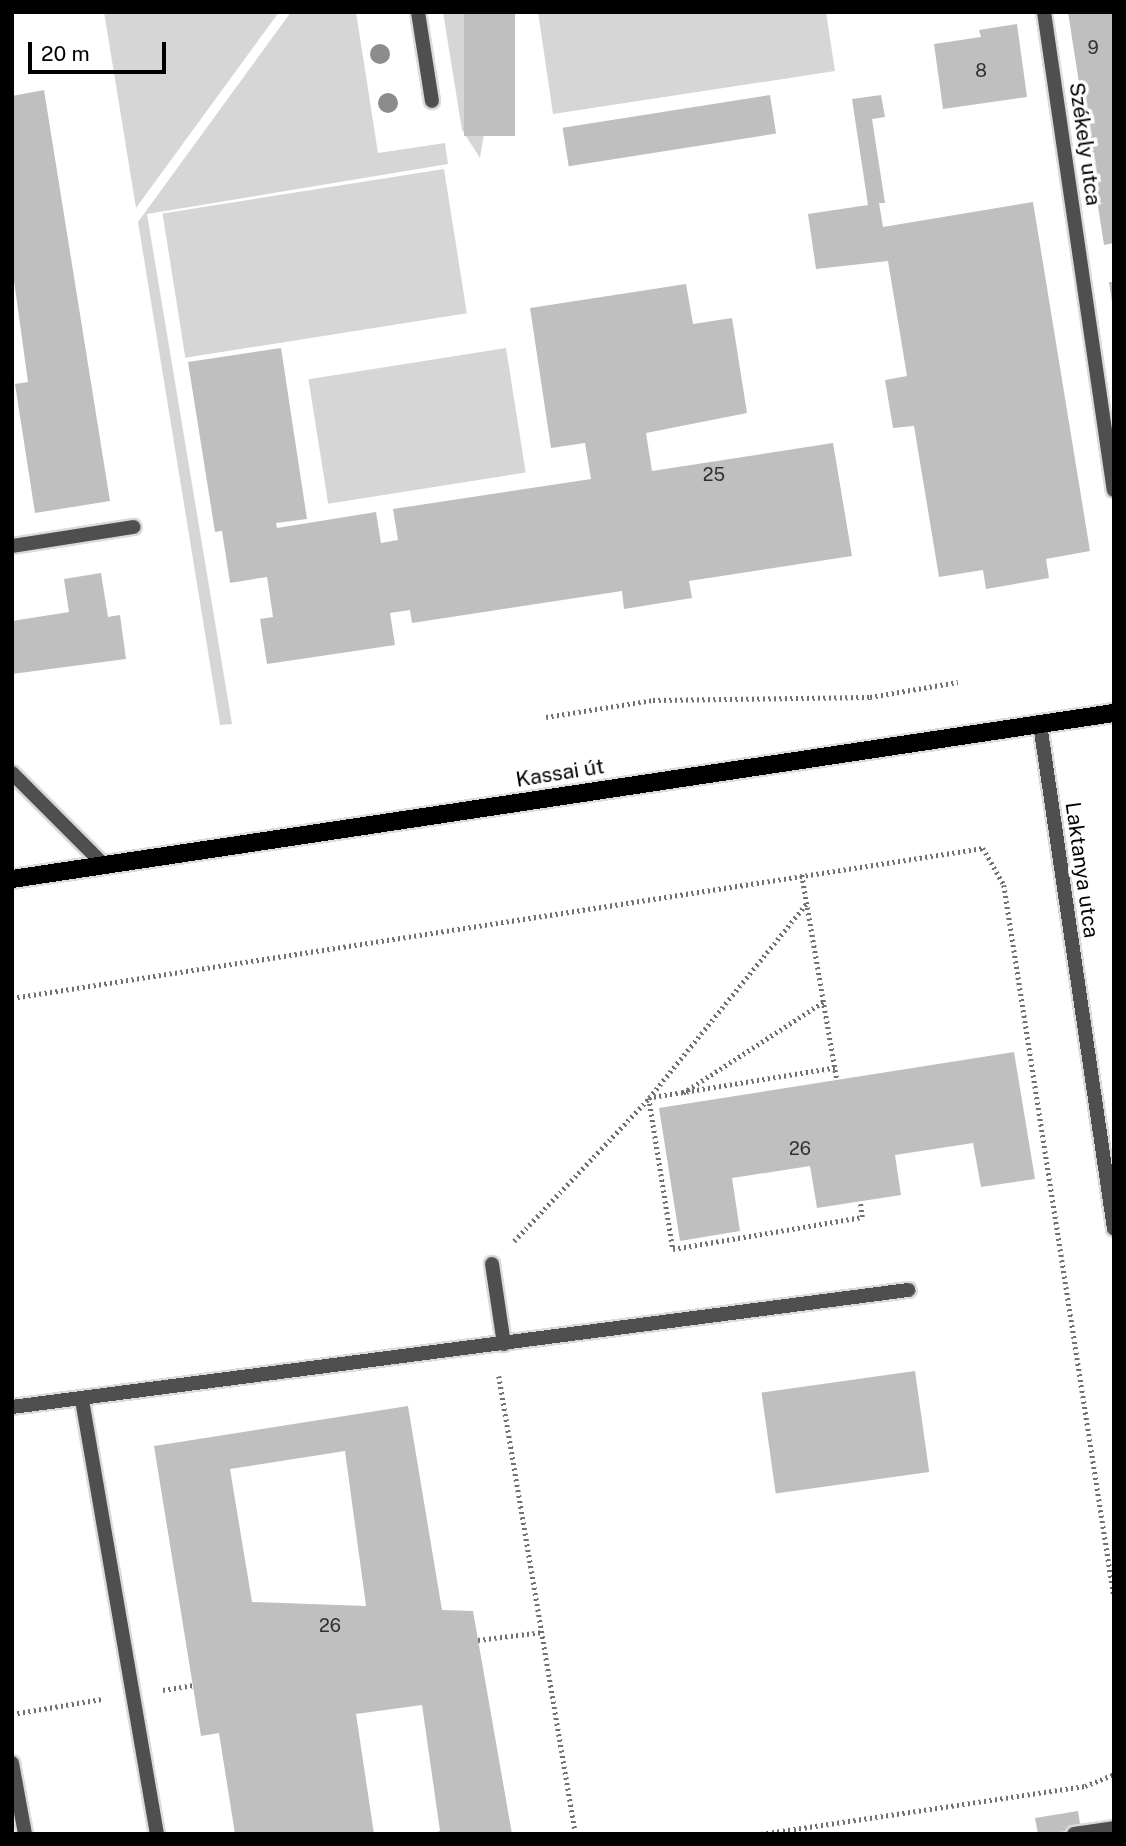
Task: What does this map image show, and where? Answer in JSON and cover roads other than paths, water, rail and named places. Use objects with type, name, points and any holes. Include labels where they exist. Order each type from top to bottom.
[{"type":"main road","name":"Kassai út","points":[[12,879],[1114,712]]},
{"type":"street","points":[[418,12],[432,101]]},
{"type":"street","name":"Székely utca","points":[[1044,12],[1114,490]]},
{"type":"street","points":[[12,546],[135,527]]},
{"type":"street","name":"Laktanya utca","points":[[1040,724],[1114,1229]]},
{"type":"street","points":[[12,773],[104,865]]},
{"type":"street","points":[[492,1264],[499,1344]]},
{"type":"street","points":[[12,1407],[82,1400],[908,1290]]},
{"type":"street","points":[[82,1400],[158,1834]]},
{"type":"street","points":[[12,1763],[25,1834]]},
{"type":"street","points":[[1074,1834],[1114,1828]]}]
